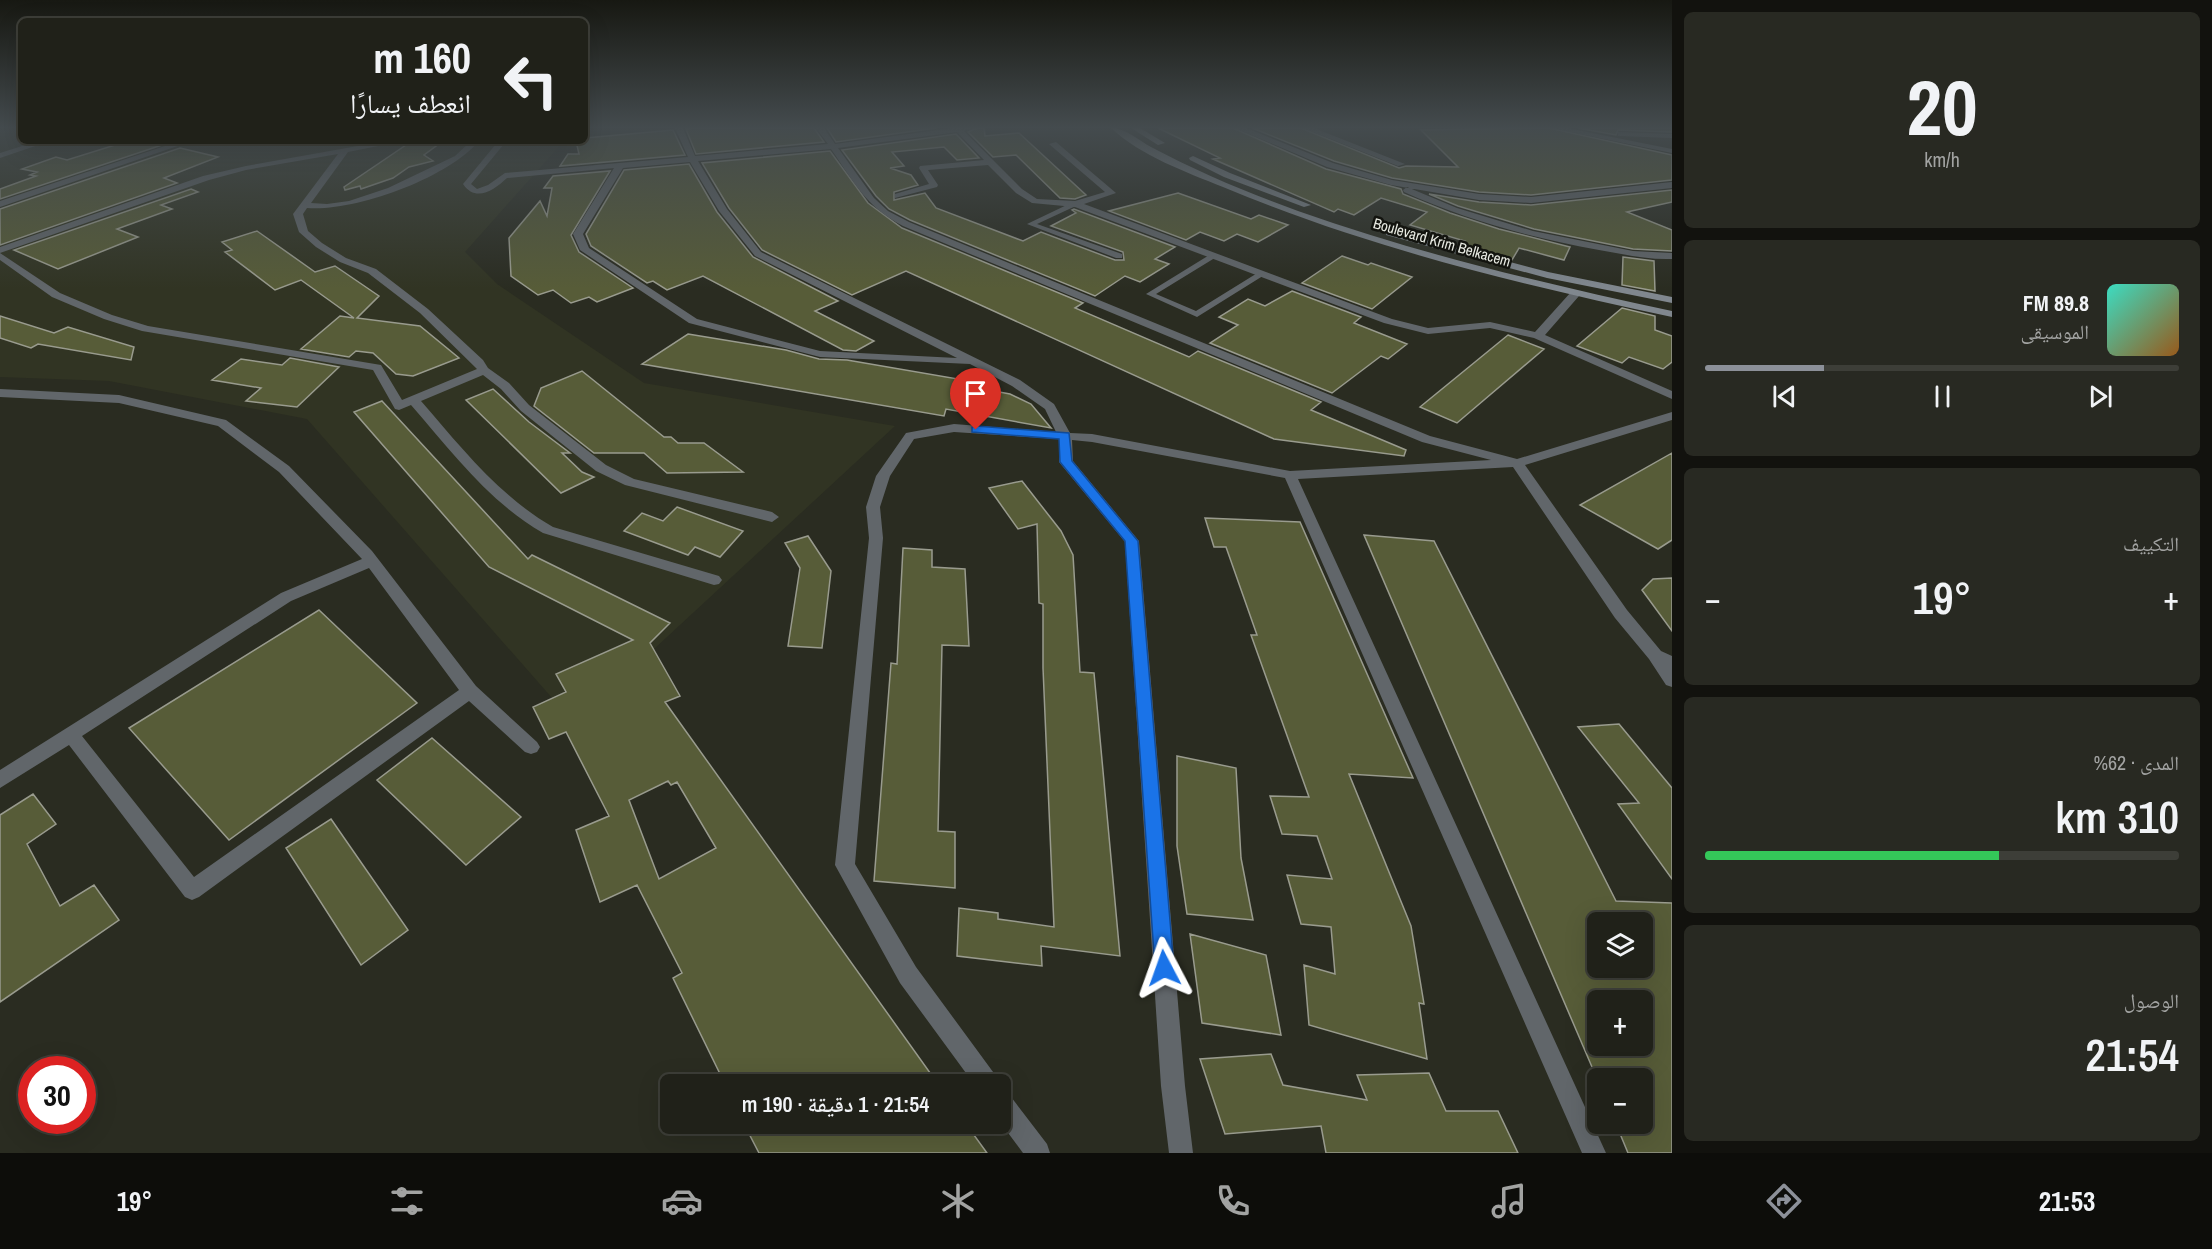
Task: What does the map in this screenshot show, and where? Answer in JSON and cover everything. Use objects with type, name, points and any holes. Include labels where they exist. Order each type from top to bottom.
[{"type":"main road","name":"Boulevard Krim Belkacem","points":[[1218,182],[1277,206],[1452,262],[1575,294],[1672,314]]},
{"type":"main road","points":[[1247,182],[1372,228],[1547,275],[1672,300]]},
{"type":"street","points":[[0,204],[66,182]]},
{"type":"street","points":[[0,250],[195,182]]},
{"type":"street","points":[[323,182],[298,214],[304,232],[319,245],[343,260],[372,271],[432,318],[479,362],[484,370],[505,386],[525,408],[601,468],[630,482],[772,517]]},
{"type":"street","points":[[306,205],[327,207],[350,203],[391,190],[408,182]]},
{"type":"street","points":[[469,182],[467,184],[469,188],[476,192],[486,190],[497,182]]},
{"type":"street","points":[[610,182],[578,234],[585,250],[693,321],[820,354],[972,363]]},
{"type":"street","points":[[706,182],[742,237],[758,254],[1016,383],[1050,407],[1065,436],[1066,462],[1132,541],[1173,1086],[1181,1153]]},
{"type":"street","points":[[859,182],[871,200],[885,213],[939,240],[1426,439],[1517,463],[1621,614],[1655,655],[1672,680]]},
{"type":"street","points":[[898,196],[934,185],[932,182]]},
{"type":"street","points":[[1010,182],[1035,201],[1076,204],[1388,321],[1428,331],[1490,325],[1538,336],[1672,395]]},
{"type":"street","points":[[1076,204],[1092,197],[1112,193],[1099,182]]},
{"type":"street","points":[[1391,182],[1479,197],[1531,200],[1672,185]]},
{"type":"street","points":[[1391,182],[1440,207],[1575,243],[1657,257],[1672,256]]},
{"type":"street","points":[[0,256],[56,295],[108,317],[146,329],[377,367],[399,406],[484,370]]},
{"type":"street","points":[[1538,336],[1575,294]]},
{"type":"street","points":[[0,393],[119,399],[222,423],[284,469],[371,561],[470,691],[531,747]]},
{"type":"street","points":[[413,400],[502,498],[529,521],[548,530],[714,580]]},
{"type":"street","points":[[981,1074],[908,975],[845,865],[876,538],[873,507],[883,476],[910,436],[954,428],[1092,438],[1290,475],[1517,463],[1672,416]]},
{"type":"street","points":[[1290,475],[1594,1153]]},
{"type":"street","points":[[0,780],[286,597],[371,561]]},
{"type":"street","points":[[1655,655],[1672,663]]},
{"type":"street","points":[[71,735],[192,890],[470,691]]},
{"type":"street","points":[[1011,1116],[1038,1153]]},
{"type":"lane","points":[[1076,204],[1031,224],[1119,256]]},
{"type":"lane","points":[[1214,256],[1150,294],[1197,314],[1262,274]]},
{"type":"shaded area","points":[[0,182],[528,182],[465,252],[497,284],[644,383],[895,426],[574,723],[307,419],[109,381],[0,377]]},
{"type":"building","points":[[20,182],[52,182],[0,199],[0,189]]},
{"type":"building","points":[[80,182],[177,183],[0,245],[0,209]]},
{"type":"building","points":[[352,182],[382,182],[361,189],[360,186],[345,190],[344,187]]},
{"type":"building","points":[[549,182],[603,182],[571,235],[579,252],[633,288],[597,302],[589,297],[571,303],[553,290],[538,295],[511,276],[509,238],[540,201],[547,216],[552,188],[544,188]]},
{"type":"building","points":[[617,182],[699,182],[717,212],[753,257],[838,301],[815,311],[874,341],[856,351],[843,350],[703,276],[667,290],[653,281],[647,283],[591,246],[586,234]]},
{"type":"building","points":[[713,182],[853,182],[868,203],[902,228],[1083,303],[1075,308],[1189,357],[1198,351],[1321,402],[1311,410],[1406,450],[1404,456],[1274,439],[906,271],[852,295],[762,250],[729,208]]},
{"type":"building","points":[[866,182],[916,182],[918,185],[894,192],[894,200],[925,193],[936,208],[1023,241],[1041,232],[1115,260],[1124,260],[1123,252],[1051,226],[1076,213],[1072,210],[1074,209],[1175,247],[1155,259],[1169,264],[1140,282],[1125,276],[1095,296],[910,220],[889,209]]},
{"type":"building","points":[[1043,182],[1072,182],[1086,195],[1075,199],[1060,198]]},
{"type":"building","points":[[1265,182],[1374,182],[1401,189],[1403,194],[1450,213],[1499,229],[1570,247],[1564,260],[1519,248],[1512,260],[1470,249],[1461,245],[1465,241],[1410,225],[1427,212],[1381,198],[1354,215],[1338,209],[1334,212]]},
{"type":"building","points":[[1416,182],[1655,182],[1531,195],[1479,192]]},
{"type":"building","points":[[191,189],[198,192],[161,205],[172,209],[117,229],[138,237],[58,269],[14,250]]},
{"type":"building","points":[[1672,190],[1672,202],[1627,212],[1672,230],[1672,251],[1633,249],[1534,229],[1458,206],[1429,194],[1479,202],[1531,205]]},
{"type":"building","points":[[1178,193],[1251,219],[1259,215],[1288,225],[1258,242],[1237,234],[1224,241],[1200,232],[1186,240],[1109,211]]},
{"type":"building","points":[[257,231],[315,272],[335,266],[379,296],[357,318],[420,326],[459,358],[413,376],[396,374],[373,353],[356,351],[349,357],[301,349],[340,316],[354,318],[301,280],[275,290],[225,252],[232,250],[222,242]]},
{"type":"building","points":[[1342,256],[1412,277],[1372,309],[1302,283]]},
{"type":"building","points":[[1623,257],[1654,261],[1655,291],[1622,285]]},
{"type":"building","points":[[1292,291],[1361,317],[1354,323],[1407,344],[1388,359],[1381,356],[1332,393],[1210,343],[1238,325],[1219,317],[1248,299],[1265,306]]},
{"type":"building","points":[[1622,308],[1655,316],[1655,330],[1672,336],[1672,362],[1663,369],[1629,357],[1622,363],[1577,346]]},
{"type":"building","points":[[0,316],[54,333],[68,327],[134,347],[131,360],[38,344],[31,348],[0,338]]},
{"type":"building","points":[[688,334],[786,350],[819,359],[847,360],[958,379],[956,384],[1010,394],[1031,404],[1051,428],[946,409],[944,416],[642,364]]},
{"type":"building","points":[[1508,335],[1544,349],[1457,423],[1420,407]]},
{"type":"building","points":[[290,358],[339,367],[297,407],[246,401],[261,388],[212,380],[241,359],[282,365]]},
{"type":"building","points":[[582,371],[664,437],[671,437],[678,443],[704,443],[743,472],[667,473],[644,453],[594,453],[534,406],[541,388]]},
{"type":"building","points":[[493,389],[529,422],[570,453],[562,453],[582,472],[594,477],[561,493],[466,400]]},
{"type":"building","points":[[382,401],[528,559],[532,555],[670,623],[650,643],[680,696],[665,702],[931,1074],[720,1074],[673,978],[682,973],[637,885],[600,902],[576,830],[609,816],[566,732],[549,739],[533,707],[566,692],[556,674],[633,640],[489,567],[354,412]],"holes":[[[668,781],[671,785],[677,782],[716,848],[659,879],[629,800]]]},
{"type":"building","points":[[1672,453],[1672,540],[1658,549],[1580,505]]},
{"type":"building","points":[[1022,481],[1061,531],[1073,555],[1080,672],[1094,673],[1120,956],[1041,946],[1042,966],[957,956],[959,908],[998,913],[998,919],[1054,927],[1043,668],[1043,604],[1039,603],[1037,524],[1018,529],[989,488]]},
{"type":"building","points":[[677,507],[743,531],[720,557],[695,547],[688,555],[624,531],[642,513],[663,521]]},
{"type":"building","points":[[1205,518],[1300,522],[1413,778],[1349,774],[1411,926],[1424,1004],[1419,1003],[1427,1059],[1309,1025],[1304,965],[1335,974],[1331,927],[1301,924],[1287,875],[1332,879],[1317,836],[1282,834],[1270,796],[1309,797],[1251,635],[1257,635],[1226,547],[1214,547]]},
{"type":"building","points":[[1364,535],[1434,541],[1616,901],[1672,903],[1672,1153],[1628,1153],[1620,1134],[1653,1134],[1653,1068],[1592,1068],[1587,1056],[1653,1056],[1653,990],[1587,990],[1587,1055]]},
{"type":"building","points":[[808,536],[831,571],[822,648],[788,646],[800,568],[785,543]]},
{"type":"building","points":[[903,548],[932,550],[932,567],[965,569],[969,646],[942,645],[938,831],[955,832],[955,888],[874,881],[891,663],[897,664]]},
{"type":"building","points":[[1672,578],[1672,631],[1642,590],[1653,579]]},
{"type":"building","points":[[319,610],[417,703],[229,840],[129,728]]},
{"type":"building","points":[[1619,724],[1672,788],[1672,879],[1618,804],[1639,803],[1578,727]]},
{"type":"building","points":[[432,738],[521,817],[466,865],[377,780]]},
{"type":"building","points":[[1177,756],[1236,768],[1241,858],[1253,920],[1187,914],[1177,846]]},
{"type":"building","points":[[33,794],[56,824],[27,844],[60,906],[94,885],[119,920],[0,1002],[0,815]]},
{"type":"building","points":[[331,819],[408,930],[361,965],[286,848]]},
{"type":"building","points":[[1190,934],[1266,955],[1281,1035],[1202,1023]]},
{"type":"building","points":[[1271,1054],[1283,1085],[1367,1100],[1357,1075],[1429,1073],[1446,1111],[1498,1111],[1518,1153],[1326,1153],[1321,1126],[1225,1134],[1200,1059]]},
{"type":"building","points":[[749,1134],[973,1134],[987,1153],[759,1153]]},
{"type":"route","points":[[976,430],[1065,436],[1066,462],[1132,541],[1164,968]]}]
